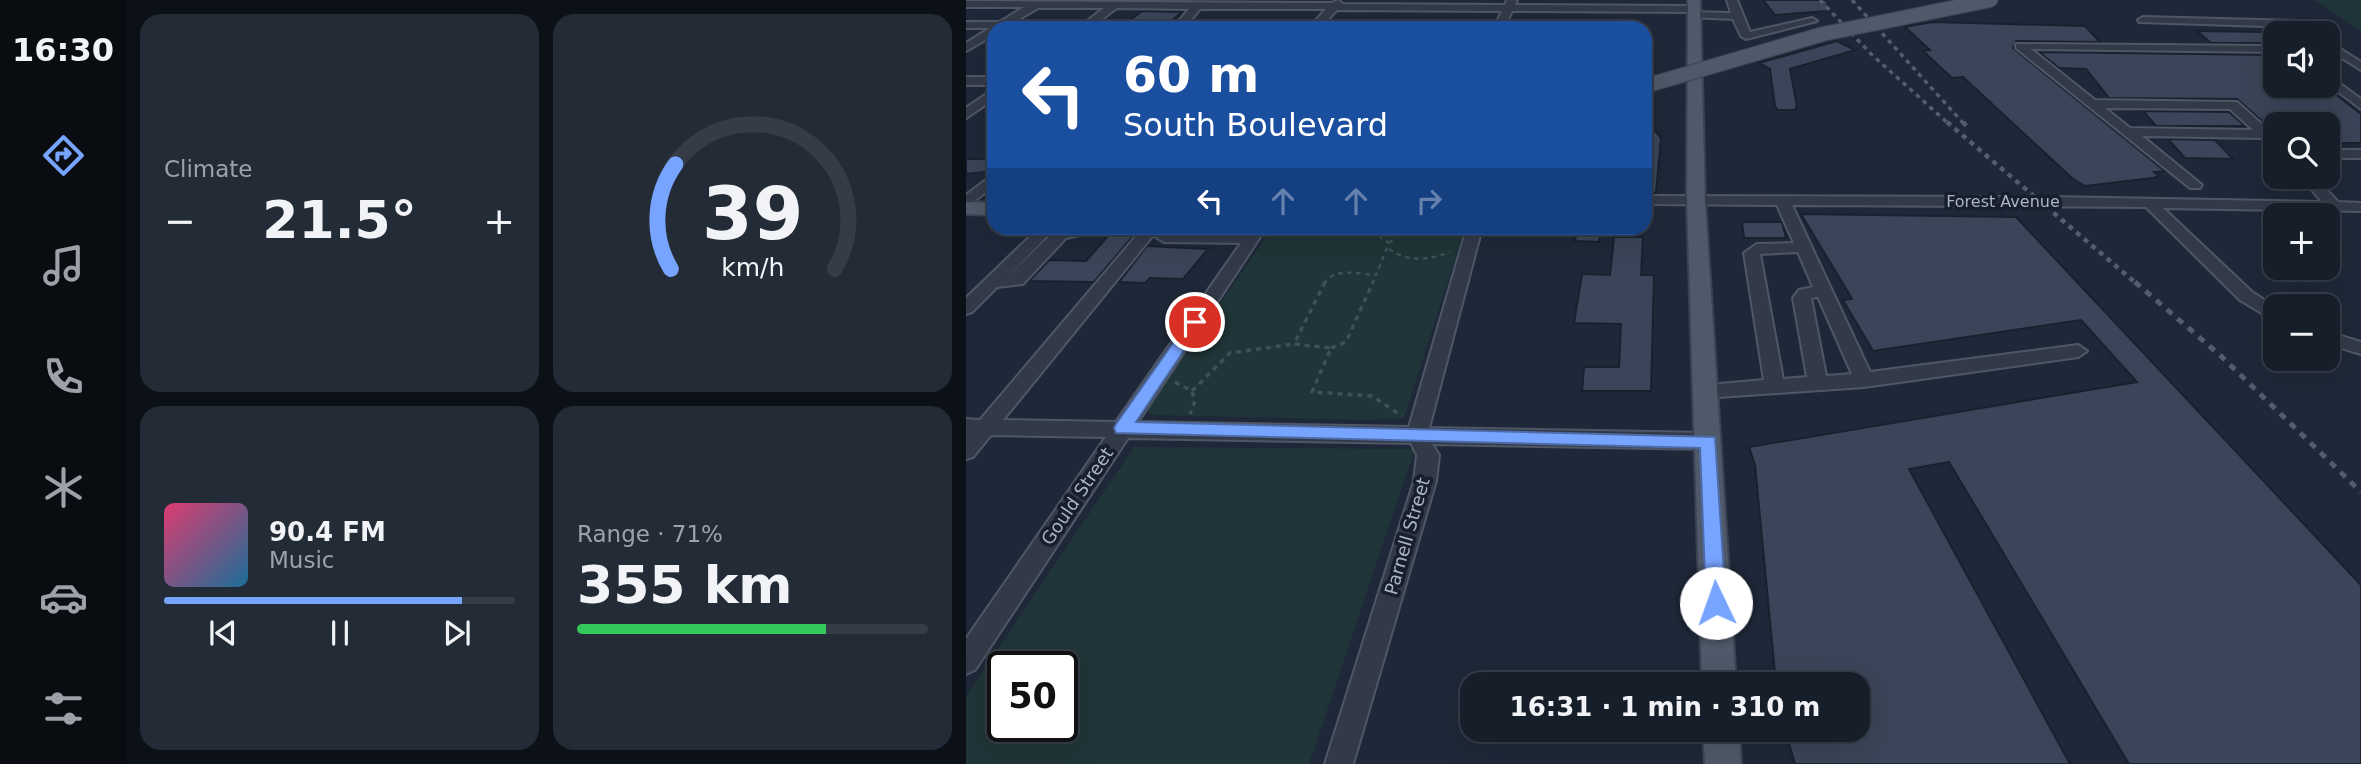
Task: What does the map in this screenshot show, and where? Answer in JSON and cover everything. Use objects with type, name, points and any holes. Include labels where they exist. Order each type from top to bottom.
[{"type":"main road","points":[[1652,76],[1808,32],[1960,0]]},
{"type":"main road","points":[[1652,84],[1823,34],[1991,0]]},
{"type":"main road","points":[[1694,8],[1696,201],[1719,672]]},
{"type":"main road","points":[[1722,742],[1723,764]]},
{"type":"street","points":[[1732,0],[1746,36],[1812,21]]},
{"type":"street","points":[[1009,21],[1036,4]]},
{"type":"street","points":[[1183,21],[1194,4]]},
{"type":"street","points":[[1321,21],[1337,4]]},
{"type":"street","points":[[1502,21],[1510,4]]},
{"type":"street","points":[[968,5],[1651,4],[1737,16]]},
{"type":"street","points":[[968,5],[1020,14],[1051,15]]},
{"type":"street","points":[[1093,21],[1115,5]]},
{"type":"street","points":[[2143,20],[2263,23]]},
{"type":"street","points":[[966,25],[987,27]]},
{"type":"street","points":[[966,48],[987,35]]},
{"type":"street","points":[[2195,185],[2020,46],[2263,49]]},
{"type":"street","points":[[2340,52],[2361,67]]},
{"type":"street","points":[[966,80],[987,81]]},
{"type":"street","points":[[2340,88],[2361,105]]},
{"type":"street","points":[[966,114],[987,98]]},
{"type":"street","points":[[2092,104],[2234,105],[2263,132]]},
{"type":"street","points":[[2127,132],[2263,139]]},
{"type":"street","points":[[2340,154],[2361,155]]},
{"type":"street","points":[[973,199],[987,185]]},
{"type":"street","points":[[2318,189],[2331,203]]},
{"type":"street","name":"Forest Avenue","points":[[1652,200],[2263,206]]},
{"type":"street","points":[[1783,201],[1864,380]]},
{"type":"street","points":[[2151,204],[2246,296],[2263,307]]},
{"type":"street","name":"Forest Avenue","points":[[2340,207],[2361,207]]},
{"type":"street","points":[[966,308],[1046,235]]},
{"type":"street","points":[[966,452],[976,427],[1145,235]]},
{"type":"street","points":[[1166,235],[1164,237],[1195,235]]},
{"type":"street","name":"Gould Street","points":[[966,661],[1254,235]]},
{"type":"street","points":[[1409,425],[1473,235]]},
{"type":"street","points":[[1775,387],[1752,253],[1757,249],[1804,247]]},
{"type":"street","points":[[1818,383],[1802,298],[1808,293],[1823,290]]},
{"type":"street","points":[[2340,342],[2361,348]]},
{"type":"street","points":[[1704,391],[1864,380],[2078,351]]},
{"type":"street","points":[[976,427],[1409,425],[1709,441]]},
{"type":"street","name":"Parnell Street","points":[[1339,764],[1425,481],[1428,455],[1409,425]]},
{"type":"path","points":[[1192,391],[1208,380],[1224,356],[1234,351],[1275,351],[1294,344],[1331,348],[1346,342],[1389,249],[1388,243],[1377,235]]},
{"type":"path","points":[[1388,243],[1398,235]]},
{"type":"path","points":[[1389,249],[1402,257],[1418,260],[1456,250]]},
{"type":"path","points":[[1294,344],[1328,277],[1337,273],[1376,275]]},
{"type":"path","points":[[1331,348],[1312,392],[1372,396],[1409,425]]},
{"type":"path","points":[[1167,382],[1182,384],[1192,391],[1195,401],[1190,414]]},
{"type":"green space","points":[[2315,0],[2361,0],[2361,31]]},
{"type":"green space","points":[[1267,235],[1463,235],[1404,418],[1368,420],[1154,415],[1149,413],[1149,408]]},
{"type":"green space","points":[[1134,447],[1415,449],[1309,764],[966,764],[966,696],[987,665],[987,742],[1078,742],[1078,651],[996,651]]},
{"type":"building","points":[[1763,0],[1827,0],[1828,11],[1775,15]]},
{"type":"building","points":[[1142,11],[1182,12],[1171,21],[1129,21]]},
{"type":"building","points":[[1932,22],[2085,26],[2100,42],[2016,41],[2013,48],[2165,171],[2154,172],[2159,176],[2153,178],[2085,186],[2072,178],[1963,77],[1952,78],[1923,51],[1930,50],[1905,27]]},
{"type":"building","points":[[2197,31],[2263,32],[2263,43],[2211,43]]},
{"type":"building","points":[[1837,41],[1855,50],[1790,69],[1797,106],[1795,110],[1778,110],[1775,106],[1770,69],[1759,63]]},
{"type":"building","points":[[2039,52],[2263,55],[2263,98],[2340,98],[2361,114],[2361,143],[2340,143],[2340,112],[2263,112],[2263,122],[2237,99],[2109,98],[2086,69],[2059,68]]},
{"type":"building","points":[[2143,111],[2229,112],[2245,126],[2156,126]]},
{"type":"building","points":[[1652,127],[1661,138],[1656,193],[1652,193]]},
{"type":"building","points":[[2168,139],[2215,140],[2233,159],[2185,158]]},
{"type":"building","points":[[966,159],[987,159],[987,172],[966,174]]},
{"type":"building","points":[[1801,214],[2016,217],[2361,585],[2361,764],[2129,764],[1949,462],[1909,469],[2070,764],[1795,764],[1789,742],[1870,742],[1870,672],[1775,672],[1755,465],[1749,447],[2137,382],[2081,320],[1873,351],[1843,300],[1852,299]]},
{"type":"building","points":[[1742,222],[1782,222],[1786,238],[1744,238]]},
{"type":"building","points":[[1109,235],[1134,235],[1094,282],[1029,281],[1049,260],[1086,261]]},
{"type":"building","points":[[1576,235],[1600,235],[1599,242],[1575,241]]},
{"type":"building","points":[[1614,237],[1643,237],[1641,275],[1654,275],[1651,391],[1582,391],[1584,367],[1619,367],[1621,324],[1574,323],[1582,274],[1610,275]]},
{"type":"building","points":[[1147,246],[1208,249],[1183,279],[1150,278],[1145,283],[1119,282]]},
{"type":"railway","points":[[1820,0],[1871,54],[1949,124]]},
{"type":"railway","points":[[1852,0],[1964,124]]},
{"type":"railway","points":[[1947,122],[2137,284]]},
{"type":"railway","points":[[1963,122],[1967,127]]},
{"type":"railway","points":[[2135,282],[2221,356],[2361,492]]},
{"type":"route","points":[[1195,322],[1122,428],[1709,441],[1716,603]]}]
